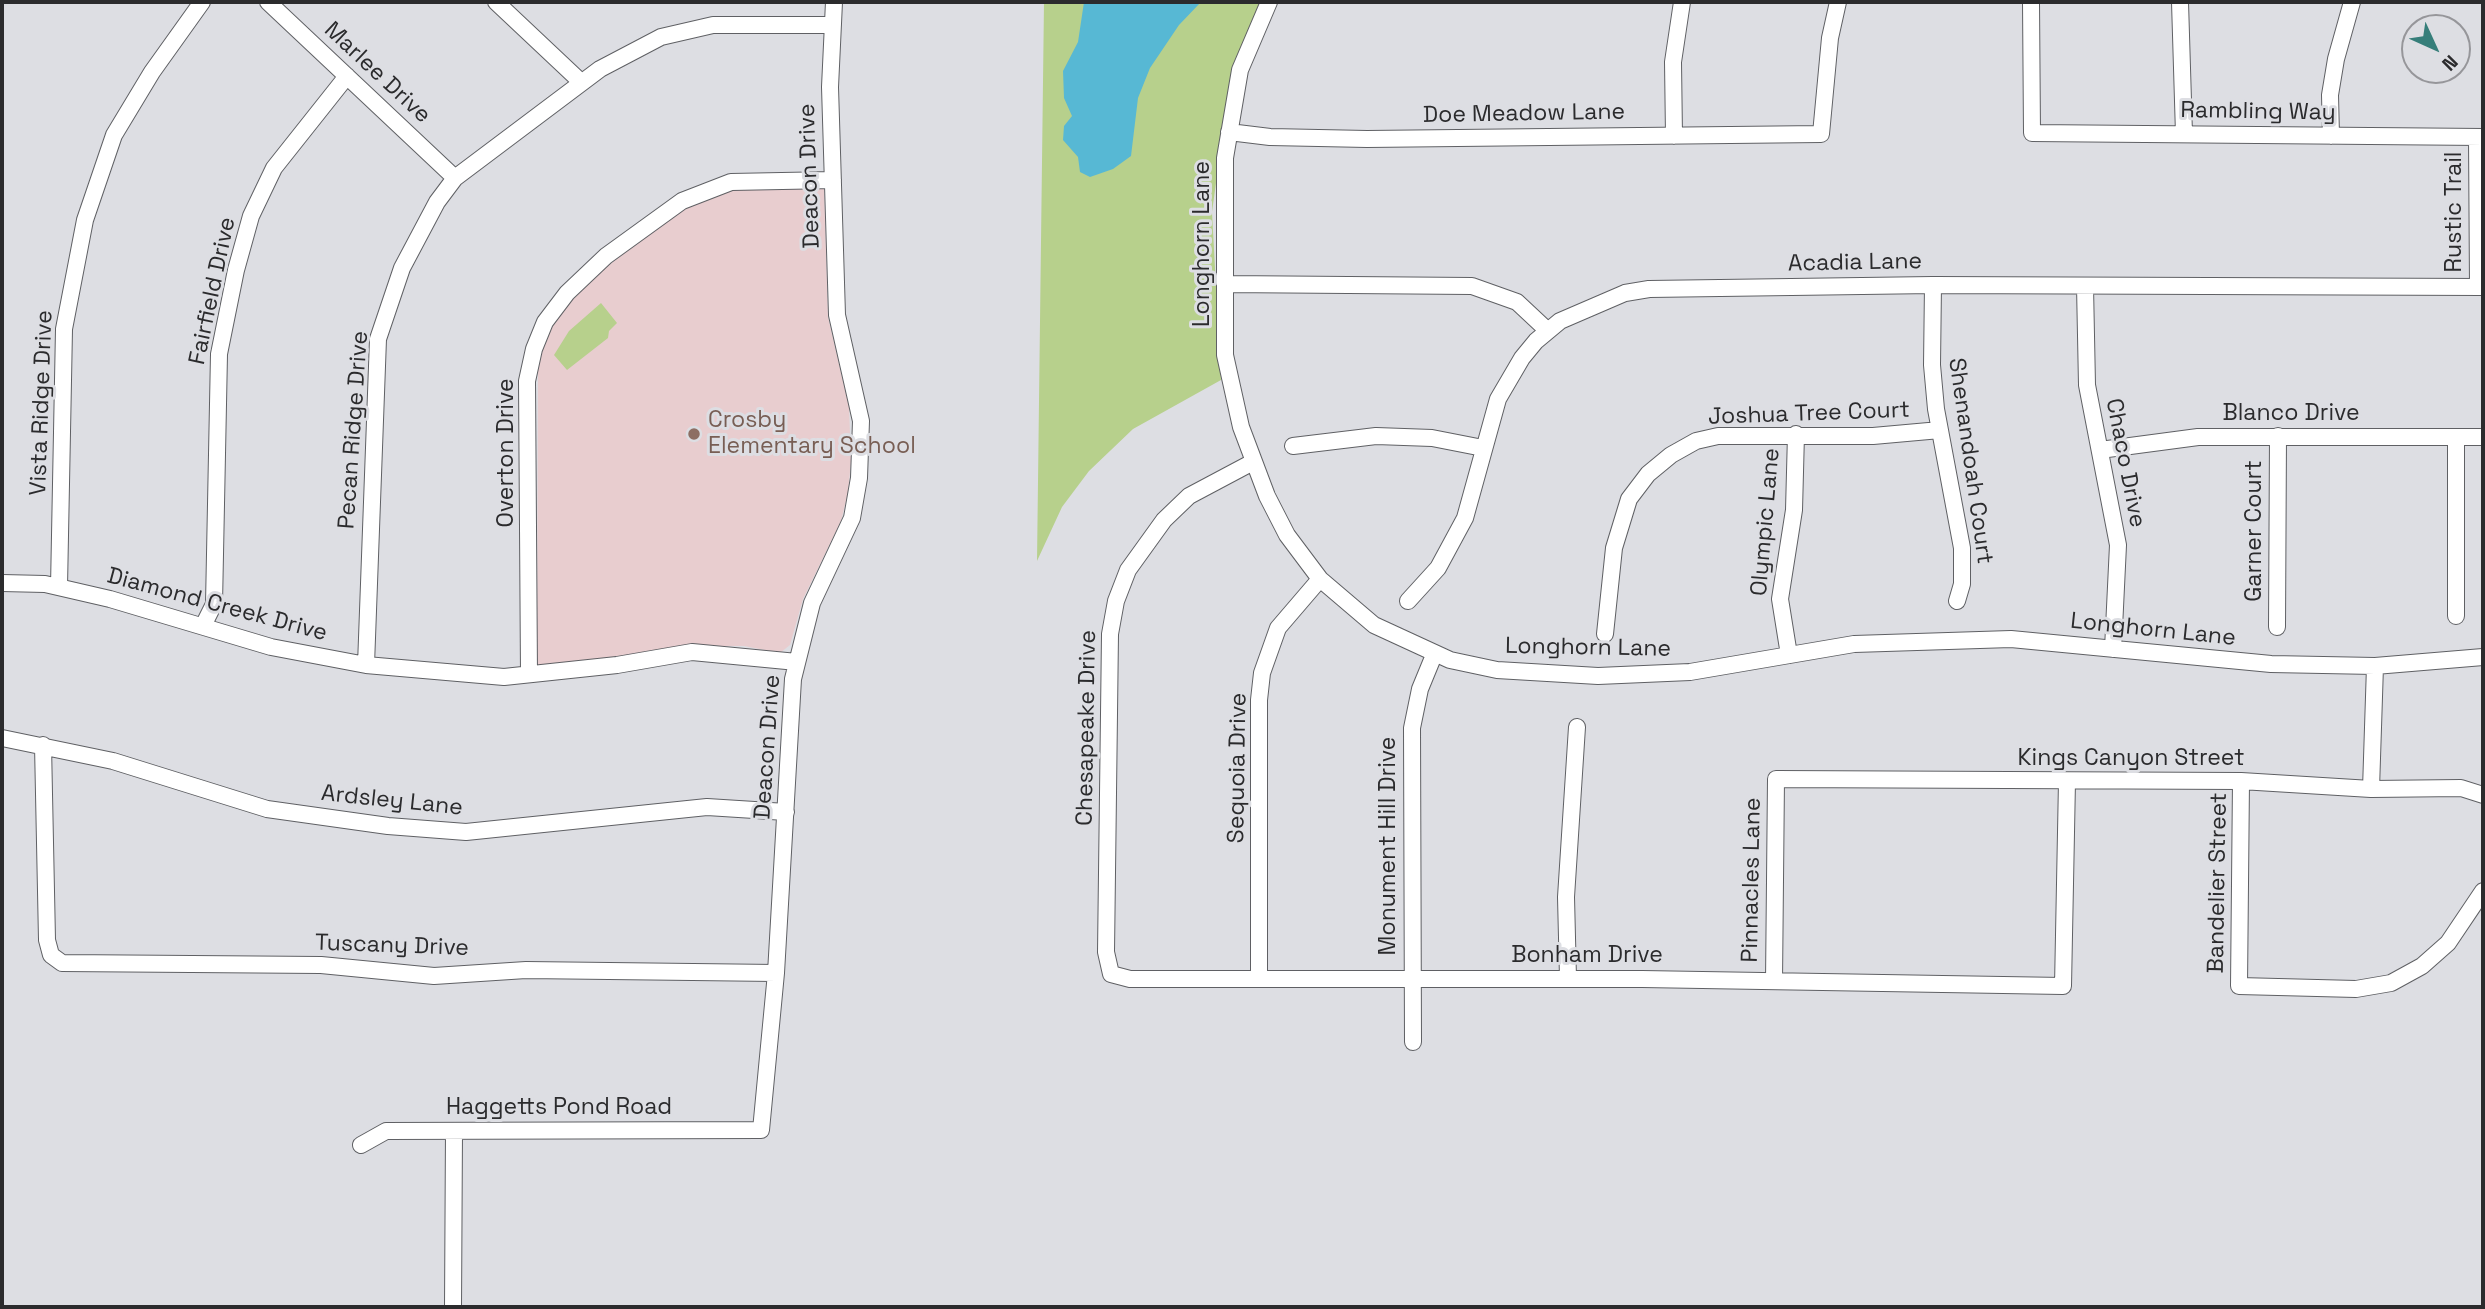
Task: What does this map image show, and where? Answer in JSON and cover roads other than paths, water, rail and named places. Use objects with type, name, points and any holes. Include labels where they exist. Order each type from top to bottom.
[{"type":"street","name":"Vista Ridge Drive","points":[[59,587],[64,328],[85,220],[114,135],[152,72],[202,2]]},
{"type":"street","name":"Marlee Drive","points":[[268,2],[455,178]]},
{"type":"street","points":[[496,2],[582,82]]},
{"type":"street","name":"Deacon Drive","points":[[761,1130],[776,973],[793,679],[812,603],[852,517],[859,478],[861,421],[837,315],[831,87],[834,2]]},
{"type":"street","name":"Longhorn Lane","points":[[1269,2],[1240,70],[1228,132],[1223,187],[1225,355],[1241,428],[1287,535],[1320,579],[1374,625],[1434,655],[1497,670],[1598,676],[1690,672],[1854,644],[2011,639],[2271,664],[2375,666],[2483,657]]},
{"type":"street","points":[[1674,136],[1673,62],[1682,2]]},
{"type":"street","name":"Doe Meadow Lane","points":[[1228,132],[1270,137],[1327,138],[1821,134],[1830,38],[1838,2]]},
{"type":"street","name":"Rambling Way","points":[[2031,2],[2032,133],[2480,137]]},
{"type":"street","points":[[2180,2],[2184,134]]},
{"type":"street","points":[[2331,136],[2330,95],[2336,60],[2352,2]]},
{"type":"street","name":"Pecan Ridge Drive","points":[[366,665],[378,340],[402,268],[437,202],[455,178],[582,82],[600,69],[661,37],[713,25],[833,25]]},
{"type":"street","name":"Fairfield Drive","points":[[203,626],[214,604],[219,354],[236,270],[251,216],[274,168],[347,76]]},
{"type":"street","name":"Rustic Trail","points":[[2480,137],[2481,287]]},
{"type":"street","name":"Overton Drive","points":[[529,674],[527,381],[534,349],[545,322],[567,293],[606,256],[682,201],[731,182],[833,180]]},
{"type":"street","points":[[1225,284],[1472,286],[1517,302],[1548,331]]},
{"type":"street","name":"Acadia Lane","points":[[1408,601],[1438,568],[1465,518],[1498,399],[1509,377],[1536,341],[1560,321],[1603,301],[1649,289],[1933,285],[2481,287]]},
{"type":"street","name":"Shenandoah Court","points":[[1933,285],[1932,365],[1940,430],[1962,548],[1962,584],[1957,601]]},
{"type":"street","name":"Chaco Drive","points":[[2085,286],[2087,385],[2118,545],[2113,649]]},
{"type":"street","name":"Joshua Tree Court","points":[[1605,634],[1614,548],[1629,499],[1648,474],[1696,441],[1741,435],[1873,436],[1940,430]]},
{"type":"street","name":"Olympic Lane","points":[[1789,656],[1780,598],[1794,510],[1796,434]]},
{"type":"street","points":[[1293,446],[1376,436],[1432,438],[1483,448]]},
{"type":"street","name":"Garner Court","points":[[2277,626],[2278,436]]},
{"type":"street","points":[[2456,437],[2456,615]]},
{"type":"street","name":"Blanco Drive","points":[[2100,450],[2182,438],[2483,437]]},
{"type":"street","name":"Chesapeake Drive","points":[[1111,974],[1106,952],[1110,634],[1116,601],[1128,570],[1164,520],[1189,496],[1254,461]]},
{"type":"street","name":"Sequoia Drive","points":[[1259,976],[1259,700],[1262,673],[1278,628],[1320,579]]},
{"type":"street","name":"Diamond Creek Drive","points":[[2,583],[59,587],[271,647],[366,665],[504,677],[617,666],[692,652],[797,662]]},
{"type":"street","name":"Monument Hill Drive","points":[[1413,1042],[1412,727],[1420,689],[1434,655]]},
{"type":"street","points":[[2371,789],[2375,666]]},
{"type":"street","points":[[1568,978],[1566,897],[1577,726]]},
{"type":"street","name":"Ardsley Lane","points":[[2,738],[113,761],[267,809],[388,826],[466,832],[707,807],[786,812]]},
{"type":"street","name":"Tuscany Drive","points":[[43,745],[47,940],[51,955],[62,963],[321,965],[434,975],[526,970],[776,973]]},
{"type":"street","name":"Kings Canyon Street","points":[[1776,779],[2241,781],[2371,789],[2461,788],[2483,795]]},
{"type":"street","name":"Pinnacles Lane","points":[[1774,981],[1776,779]]},
{"type":"street","name":"Bonham Drive","points":[[1111,974],[1130,979],[1259,976],[1568,978],[2063,986],[2067,780]]},
{"type":"street","name":"Bandelier Street","points":[[2241,781],[2239,986],[2356,989],[2391,983],[2422,966],[2448,943],[2483,891]]},
{"type":"street","name":"Haggetts Pond Road","points":[[361,1145],[386,1131],[761,1130]]},
{"type":"street","points":[[453,1307],[454,1131]]},
{"type":"water","points":[[1084,2],[1201,2],[1179,25],[1150,68],[1138,98],[1131,156],[1113,169],[1090,177],[1080,172],[1078,157],[1063,140],[1064,126],[1072,116],[1064,98],[1063,71],[1078,42]]},
{"type":"place","name":"Crosby Elementary School","points":[[694,434]]}]
